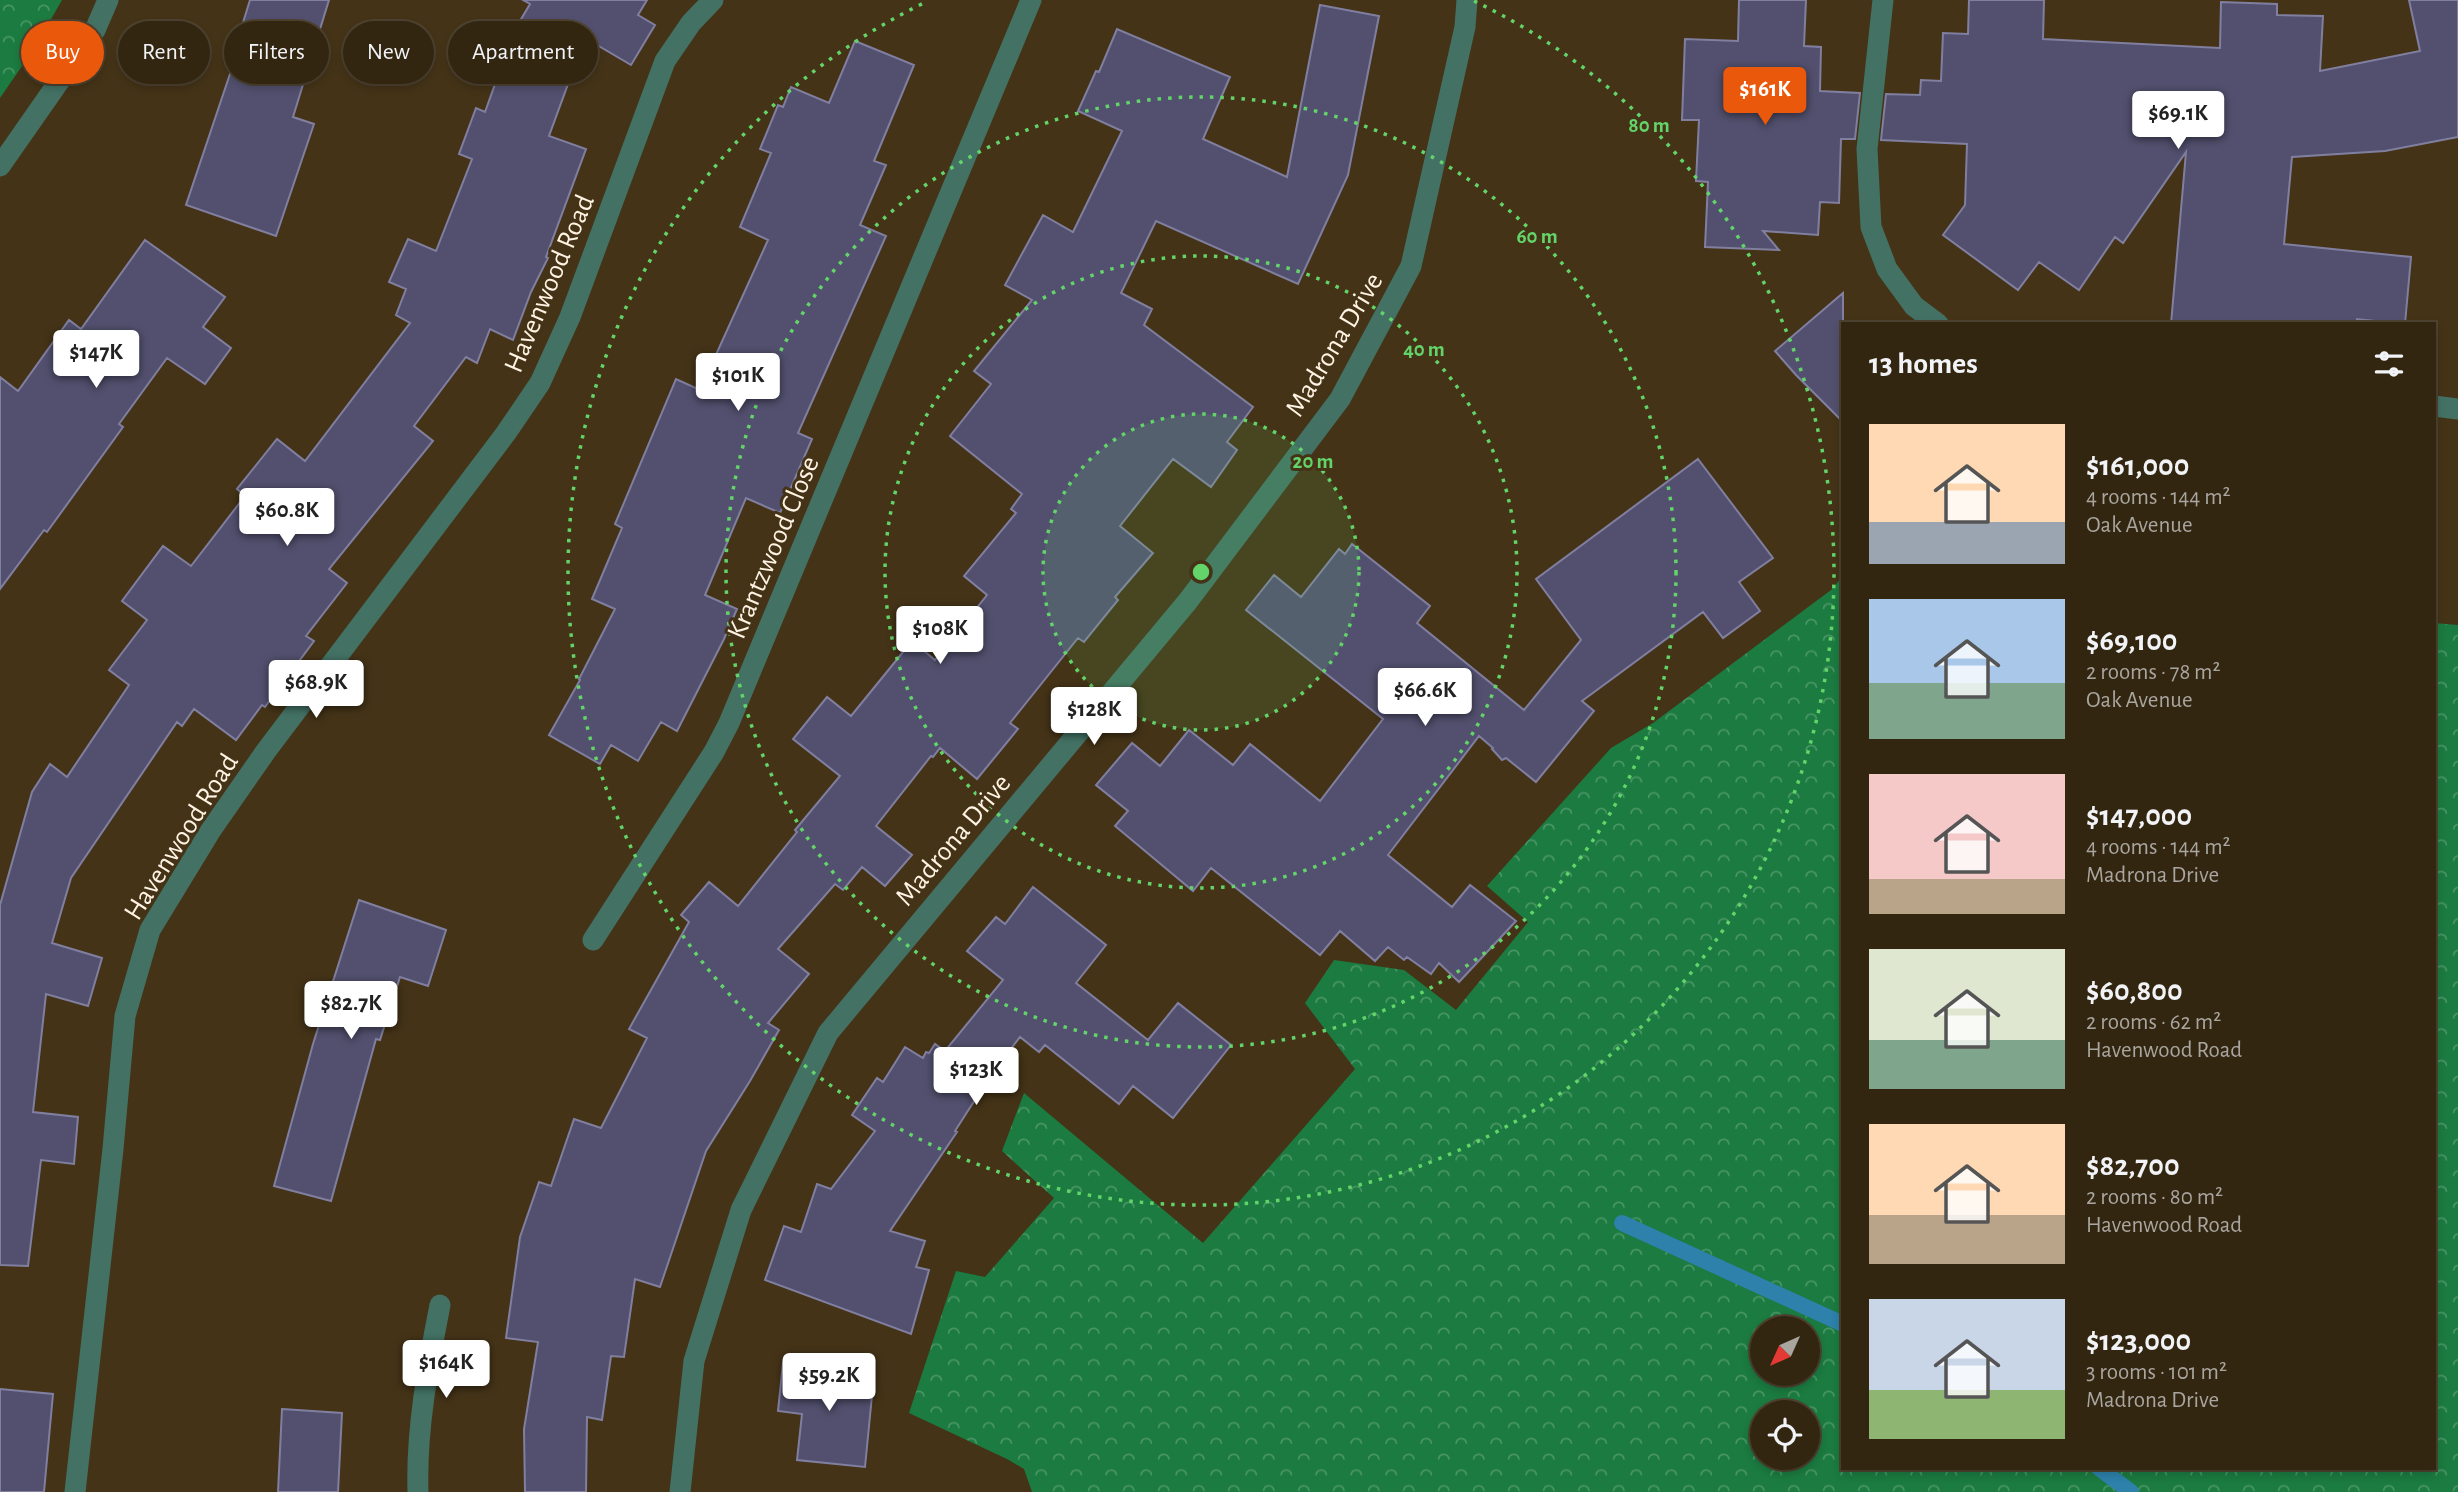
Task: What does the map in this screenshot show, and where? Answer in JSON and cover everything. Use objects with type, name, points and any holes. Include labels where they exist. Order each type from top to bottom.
[{"type":"street","points":[[0,166],[95,30],[108,0]]},
{"type":"street","name":"Havenwood Road","points":[[75,1492],[112,1163],[125,1016],[150,930],[211,830],[266,751],[506,433],[540,383],[570,317],[665,61],[691,23],[713,0]]},
{"type":"street","name":"Krantzwood Close","points":[[593,940],[714,752],[729,723],[1031,0]]},
{"type":"street","name":"Madrona Drive","points":[[680,1492],[695,1361],[741,1210],[828,1033],[1188,601],[1340,399],[1411,266],[1465,27],[1468,0]]},
{"type":"street","points":[[1883,0],[1867,149],[1871,227],[1887,269],[1914,306],[1935,322]]},
{"type":"street","points":[[2436,406],[2458,409]]},
{"type":"street","points":[[418,1492],[417,1469],[428,1368],[440,1305]]},
{"type":"green space","points":[[0,0],[62,0],[50,21],[21,21],[21,67],[0,98]]},
{"type":"green space","points":[[1841,578],[1841,1470],[2436,1470],[2436,623],[2458,625],[2458,1492],[1032,1492],[1024,1469],[909,1413],[956,1271],[985,1277],[1054,1198],[1002,1151],[1024,1093],[1203,1243],[1355,1069],[1305,1003],[1334,960],[1404,970],[1456,1010],[1528,922],[1487,886],[1611,748],[1653,723],[1831,590]]},
{"type":"building","points":[[250,0],[329,0],[323,21],[244,21]]},
{"type":"building","points":[[523,0],[647,0],[638,15],[655,25],[631,65],[598,46],[598,21],[520,21],[530,4]]},
{"type":"building","points":[[1739,0],[1806,0],[1804,46],[1821,47],[1820,91],[1860,93],[1855,139],[1841,139],[1839,203],[1820,202],[1818,235],[1763,231],[1779,250],[1705,247],[1708,182],[1696,181],[1699,120],[1682,120],[1685,39],[1738,41]]},
{"type":"building","points":[[1969,0],[2044,0],[2043,39],[2220,48],[2221,2],[2277,4],[2277,15],[2323,16],[2320,71],[2420,51],[2409,0],[2458,0],[2458,137],[2385,151],[2292,157],[2284,244],[2411,257],[2405,322],[2357,319],[2356,322],[2171,322],[2186,152],[2123,243],[2115,237],[2079,290],[2039,262],[2018,290],[1943,235],[1965,205],[1967,144],[1881,140],[1886,94],[1920,95],[1921,80],[1941,81],[1943,33],[1968,34]]},
{"type":"building","points":[[1320,5],[1379,16],[1348,175],[1298,284],[1156,221],[1121,293],[1152,309],[1144,325],[1253,407],[1227,442],[1237,450],[1211,487],[1173,459],[1120,526],[1153,553],[1115,597],[1118,600],[1084,642],[1078,638],[1010,723],[1018,729],[977,779],[940,748],[931,756],[876,826],[912,855],[885,886],[862,867],[843,890],[835,884],[778,949],[809,974],[768,1023],[779,1030],[706,1151],[660,1287],[635,1279],[624,1357],[611,1356],[602,1420],[587,1417],[586,1492],[525,1492],[524,1429],[538,1342],[506,1338],[520,1237],[539,1182],[551,1186],[574,1119],[601,1128],[647,1038],[629,1029],[689,922],[681,915],[709,882],[738,906],[840,776],[793,739],[827,697],[851,716],[912,641],[935,660],[987,595],[964,576],[1016,513],[1011,509],[1022,494],[950,436],[991,384],[974,371],[1032,300],[1005,285],[1043,215],[1073,232],[1122,131],[1078,111],[1096,71],[1099,72],[1117,29],[1230,77],[1203,139],[1287,177]]},
{"type":"building","points":[[855,41],[914,65],[874,161],[886,165],[860,225],[886,236],[798,433],[812,439],[780,513],[746,498],[705,595],[737,609],[677,731],[661,722],[638,761],[611,745],[600,764],[549,735],[615,609],[592,599],[622,528],[615,524],[676,379],[700,390],[768,240],[740,227],[771,153],[760,149],[778,105],[783,107],[791,87],[829,103]]},
{"type":"building","points":[[227,84],[303,84],[293,117],[314,124],[276,236],[186,205]]},
{"type":"building","points":[[495,84],[568,84],[549,136],[586,149],[546,257],[548,258],[531,292],[513,340],[490,329],[477,363],[466,357],[414,426],[433,441],[329,569],[347,583],[306,636],[314,641],[265,707],[262,705],[236,740],[194,709],[182,726],[177,722],[71,878],[52,943],[102,958],[88,1006],[46,994],[33,1112],[78,1117],[74,1164],[41,1160],[28,1266],[0,1265],[0,905],[32,792],[50,764],[67,777],[129,685],[109,670],[147,620],[122,601],[163,546],[191,566],[245,496],[237,489],[277,439],[305,461],[410,323],[396,315],[406,289],[389,282],[408,239],[436,251],[472,159],[459,154],[476,108],[485,112]]},
{"type":"building","points":[[145,240],[225,297],[203,327],[231,348],[205,384],[167,358],[119,424],[123,427],[47,532],[44,530],[0,589],[0,377],[18,391],[69,320],[81,329]]},
{"type":"building","points":[[1843,293],[1841,420],[1796,375],[1775,351]]},
{"type":"building","points":[[1698,459],[1773,558],[1739,582],[1760,611],[1723,638],[1703,612],[1582,701],[1594,711],[1536,782],[1506,758],[1502,760],[1479,736],[1388,855],[1452,907],[1470,885],[1516,921],[1459,982],[1439,963],[1431,974],[1407,957],[1404,960],[1388,947],[1375,961],[1340,931],[1320,955],[1211,868],[1193,891],[1115,826],[1128,811],[1096,785],[1132,743],[1160,766],[1189,730],[1233,765],[1250,744],[1320,801],[1383,719],[1246,610],[1274,575],[1301,597],[1339,549],[1345,554],[1352,544],[1430,606],[1417,623],[1524,710],[1581,640],[1536,579]]},
{"type":"building","points":[[1033,887],[1106,945],[1076,983],[1148,1040],[1178,1003],[1231,1045],[1173,1118],[1133,1086],[1119,1104],[1045,1045],[1039,1052],[1020,1037],[994,1070],[955,1131],[957,1132],[890,1231],[925,1241],[916,1267],[929,1270],[911,1334],[765,1280],[784,1226],[801,1232],[817,1184],[831,1189],[875,1131],[852,1115],[877,1078],[883,1082],[905,1047],[923,1058],[935,1044],[945,1051],[1003,980],[967,951],[996,917],[1005,924]]},
{"type":"building","points":[[359,900],[446,930],[428,986],[400,977],[380,1040],[376,1039],[331,1201],[274,1186],[313,1044]]},
{"type":"building","points":[[783,1363],[874,1375],[865,1467],[797,1460],[802,1414],[778,1411]]},
{"type":"building","points":[[0,1389],[53,1394],[44,1492],[0,1492]]},
{"type":"building","points":[[282,1409],[342,1413],[338,1492],[278,1492]]},
{"type":"waterway","points":[[1622,1223],[1841,1323]]},
{"type":"waterway","points":[[2102,1470],[2131,1492]]}]
